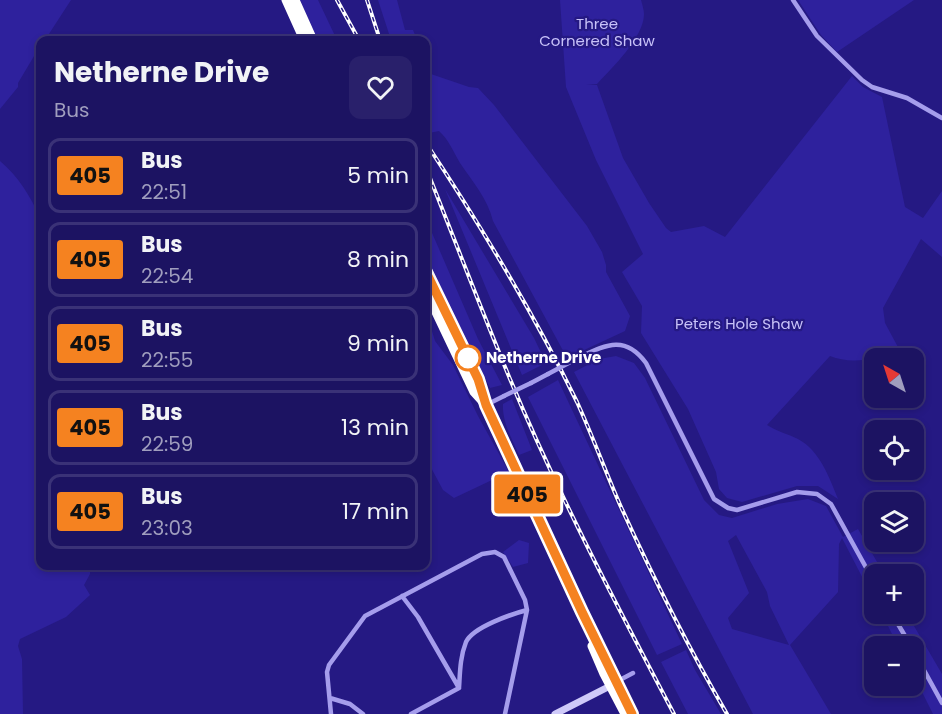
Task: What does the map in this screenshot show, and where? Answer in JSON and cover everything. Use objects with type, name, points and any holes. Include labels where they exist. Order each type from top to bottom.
[{"type":"highway","points":[[286,0],[302,36]]},
{"type":"highway","points":[[296,0],[311,36]]},
{"type":"highway","points":[[430,280],[478,379],[486,405],[582,612],[587,634],[613,684],[632,714]]},
{"type":"highway","points":[[430,299],[474,392],[486,405]]},
{"type":"highway","points":[[613,684],[625,714]]},
{"type":"street","points":[[793,0],[817,36],[862,80],[879,90],[907,98],[942,118]]},
{"type":"street","points":[[486,405],[606,345],[627,345],[638,352],[646,363],[714,499],[728,508],[737,510],[797,492],[817,494],[831,504],[864,564]]},
{"type":"street","points":[[331,714],[327,672],[329,665],[365,616],[482,554],[495,552],[504,557],[525,600],[527,610],[505,714]]},
{"type":"street","points":[[402,596],[424,626],[459,688]]},
{"type":"street","points":[[459,688],[460,668],[467,640],[484,627],[508,615],[527,610]]},
{"type":"street","points":[[924,670],[942,703]]},
{"type":"street","points":[[555,714],[633,673]]},
{"type":"street","points":[[411,714],[459,688]]},
{"type":"street","points":[[330,698],[350,704],[363,714]]},
{"type":"green space","points":[[0,0],[71,0],[48,36],[36,36],[36,53],[18,83],[18,87],[0,109]]},
{"type":"green space","points":[[300,0],[318,0],[335,36],[315,36]]},
{"type":"green space","points":[[378,0],[397,0],[405,30],[413,30],[415,36],[390,36]]},
{"type":"green space","name":"Peters Hole Shaw","points":[[560,0],[641,0],[644,12],[643,23],[633,42],[597,84],[586,85],[597,85],[623,158],[666,228],[671,232],[704,226],[725,237],[852,76],[863,87],[882,97],[905,207],[923,218],[942,191],[942,257],[921,239],[883,308],[885,323],[898,348],[864,348],[864,360],[838,359],[830,356],[767,425],[798,439],[812,450],[823,465],[838,499],[818,486],[797,486],[742,502],[727,498],[719,489],[716,472],[688,409],[641,333],[642,306],[622,272],[643,254],[596,160],[566,87]]},
{"type":"green space","points":[[798,0],[914,0],[837,52],[821,35]]},
{"type":"green space","points":[[430,74],[478,88],[494,105],[587,226],[602,252],[606,272],[630,316],[625,331],[567,358],[493,221],[479,190],[439,131],[430,133]]},
{"type":"green space","points":[[0,161],[13,173],[36,210],[36,570],[90,570],[84,585],[90,595],[66,617],[20,639],[18,646],[22,659],[23,714],[0,714]]},
{"type":"green space","points":[[445,189],[534,338],[546,363],[522,375]]},
{"type":"green space","points":[[430,228],[478,339],[502,385],[490,388],[430,267]]},
{"type":"green space","points":[[430,324],[435,341],[453,365],[509,472],[454,498],[443,490],[430,466]]},
{"type":"green space","points":[[616,356],[634,363],[645,378],[704,500],[719,515],[732,518],[777,504],[808,499],[826,506],[843,537],[858,529],[864,539],[864,552],[871,552],[878,564],[864,564],[864,581],[842,538],[839,544],[838,592],[790,645],[831,714],[753,714],[574,372],[599,359]],"holes":[[[736,535],[767,592],[770,606],[789,645],[732,629],[728,618],[749,593],[728,541]]]},
{"type":"green space","points":[[558,380],[682,644],[657,655],[528,397]]},
{"type":"green space","points":[[512,399],[532,450],[519,455],[503,411],[503,404]]},
{"type":"green space","points":[[519,540],[529,543],[528,563],[513,567],[503,552]]},
{"type":"green space","points":[[887,624],[913,624],[920,636],[893,636]]},
{"type":"green space","points":[[924,643],[942,674],[942,714],[933,714],[924,696]]},
{"type":"green space","points":[[686,650],[721,714],[688,714],[661,662]]},
{"type":"railway","points":[[337,0],[357,36]]},
{"type":"railway","points":[[367,0],[379,36]]},
{"type":"railway","points":[[430,149],[506,270],[543,335],[577,402],[621,507],[646,559],[685,638],[727,714]]},
{"type":"railway","points":[[430,178],[528,422],[609,590],[674,714]]},
{"type":"bus line","name":"405","points":[[430,280],[478,379],[486,405],[582,612],[632,714]]},
{"type":"place","name":"Netherne Drive","points":[[468,358]]},
{"type":"park label","name":"Three Cornered Shaw","points":[[597,32]]}]
